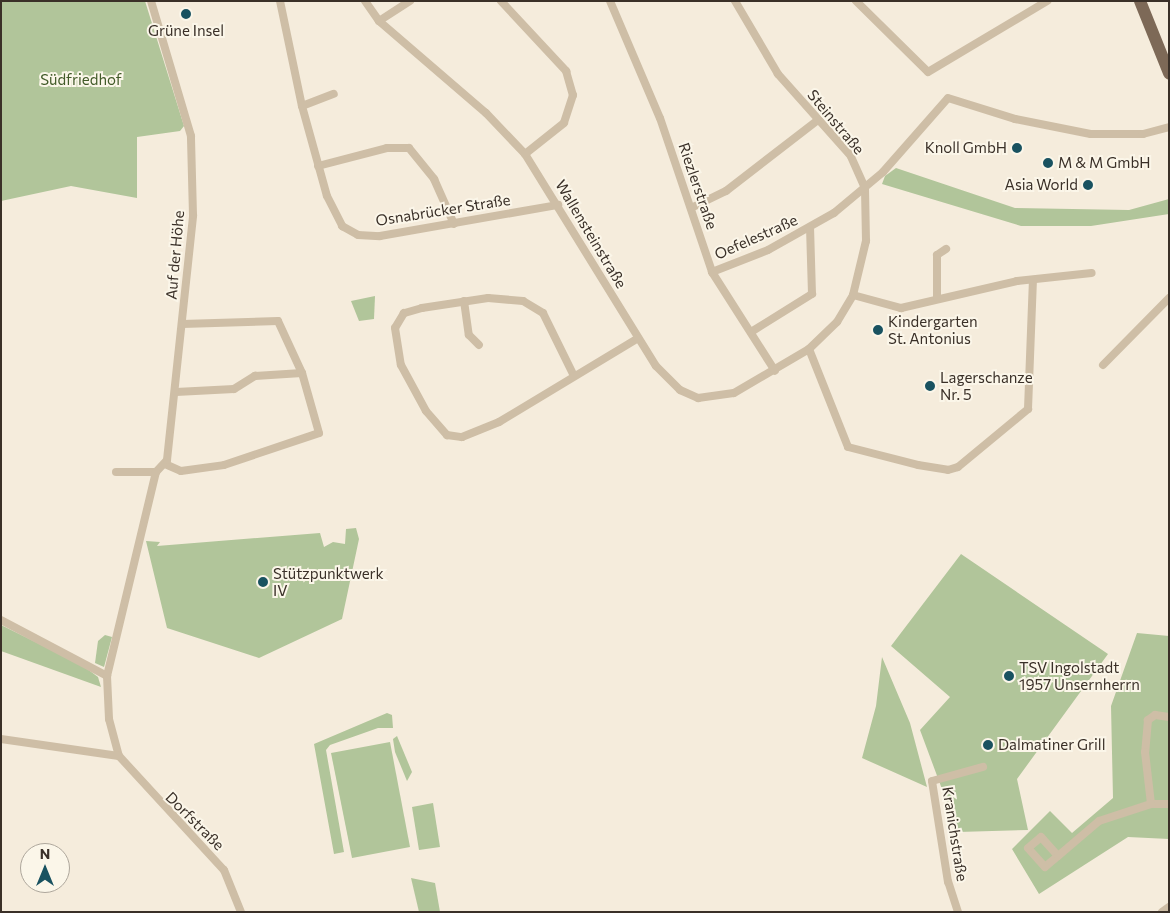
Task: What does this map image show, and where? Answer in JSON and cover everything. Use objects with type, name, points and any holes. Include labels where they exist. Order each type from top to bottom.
[{"type":"main road","points":[[1140,1],[1169,73]]},
{"type":"street","name":"Auf der Höhe","points":[[151,1],[193,153],[194,193],[176,392],[165,464]]},
{"type":"street","name":"Osnabrücker Straße","points":[[280,1],[302,106],[318,166],[342,226],[358,235],[454,224],[558,205]]},
{"type":"street","name":"Wallensteinstraße","points":[[365,1],[379,20],[486,113],[525,154],[638,338],[666,380],[698,398],[734,393],[775,371],[809,349]]},
{"type":"street","points":[[379,20],[410,1]]},
{"type":"street","points":[[501,1],[566,71],[573,95],[564,123],[525,154]]},
{"type":"street","name":"Riezlerstraße","points":[[610,1],[660,118],[712,272],[775,371]]},
{"type":"street","name":"Steinstraße","points":[[735,1],[762,51],[818,120],[851,156],[865,188],[866,241],[853,295],[837,322],[809,349]]},
{"type":"street","points":[[856,1],[928,72],[1047,1]]},
{"type":"street","points":[[302,106],[334,94]]},
{"type":"street","name":"Oefelestraße","points":[[712,272],[810,228],[865,188],[900,155],[948,98],[1014,119],[1086,133],[1143,134],[1169,127]]},
{"type":"street","points":[[691,208],[726,191],[818,120]]},
{"type":"street","points":[[318,166],[387,148],[409,148],[434,179],[454,224]]},
{"type":"street","name":"Oefelestraße","points":[[751,332],[812,294],[810,228]]},
{"type":"street","points":[[937,298],[938,255],[946,249]]},
{"type":"street","points":[[853,295],[901,308],[937,298],[1092,273]]},
{"type":"street","points":[[809,349],[848,447],[953,469],[1028,409],[1033,281]]},
{"type":"street","points":[[574,376],[543,312],[523,301],[506,298],[464,300],[404,313],[395,328],[401,365],[426,412],[448,435],[462,437],[499,422],[638,338]]},
{"type":"street","points":[[1103,365],[1169,298]]},
{"type":"street","points":[[464,300],[469,335],[479,345]]},
{"type":"street","points":[[1,739],[119,756],[109,719],[107,676],[137,540],[156,472],[165,464],[181,471],[224,465],[319,433],[302,373],[278,321],[182,324]]},
{"type":"street","points":[[176,392],[234,389],[255,376],[302,373]]},
{"type":"street","points":[[116,472],[156,472]]},
{"type":"street","points":[[1,620],[107,676]]},
{"type":"street","points":[[1151,804],[1146,726],[1152,716],[1169,717]]},
{"type":"street","name":"Dorfstraße","points":[[119,756],[224,870],[242,912]]},
{"type":"street","name":"Kranichstraße","points":[[958,912],[948,882],[932,781],[983,767]]},
{"type":"street","points":[[1058,856],[1099,821],[1151,804],[1169,804]]},
{"type":"street","points":[[1162,912],[1169,907]]},
{"type":"green space","name":"Südfriedhof","points":[[1,1],[145,1],[184,126],[180,131],[137,137],[137,198],[71,186],[1,201]]},
{"type":"green space","points":[[896,168],[1015,208],[1129,210],[1169,199],[1169,214],[1091,226],[1021,226],[882,184],[885,176]]},
{"type":"green space","points":[[375,296],[374,319],[359,321],[351,301]]},
{"type":"green space","points":[[356,528],[359,539],[342,619],[259,658],[167,628],[146,541],[160,542],[157,546],[320,533],[324,547],[333,542],[345,544],[346,529]]},
{"type":"green space","name":"TSV Ingolstadt 1957 Unsernherrn","points":[[961,554],[1108,654],[1017,779],[1028,830],[958,832],[920,730],[950,697],[891,646]]},
{"type":"green space","points":[[1,625],[82,665],[98,677],[101,687],[1,651]]},
{"type":"green space","points":[[1137,633],[1169,636],[1169,839],[1128,837],[1039,894],[1012,849],[1050,811],[1072,833],[1113,798],[1111,706]]},
{"type":"green space","points":[[105,635],[112,637],[104,667],[95,663],[98,641]]},
{"type":"green space","points":[[882,657],[910,723],[927,787],[862,758],[876,706]]},
{"type":"green space","points":[[387,713],[392,715],[393,728],[378,728],[330,745],[326,750],[344,852],[334,854],[314,744]]},
{"type":"green space","points":[[397,736],[412,772],[407,781],[395,752],[393,739]]},
{"type":"green space","points":[[390,742],[410,847],[352,858],[331,753]]},
{"type":"green space","points":[[433,803],[440,847],[419,850],[412,807]]},
{"type":"green space","points":[[411,878],[435,883],[440,912],[419,912]]},
{"type":"place","name":"Grüne Insel","points":[[186,14]]},
{"type":"place","name":"Knoll GmbH","points":[[1017,148]]},
{"type":"place","name":"M & M GmbH","points":[[1048,163]]},
{"type":"place","name":"Asia World","points":[[1088,185]]},
{"type":"place","name":"Kindergarten St. Antonius","points":[[878,330]]},
{"type":"place","name":"Lagerschanze Nr. 5","points":[[930,386]]},
{"type":"place","name":"Stützpunktwerk IV","points":[[263,582]]},
{"type":"place","name":"TSV Ingolstadt 1957 Unsernherrn","points":[[1009,676]]},
{"type":"place","name":"Dalmatiner Grill","points":[[988,745]]}]
